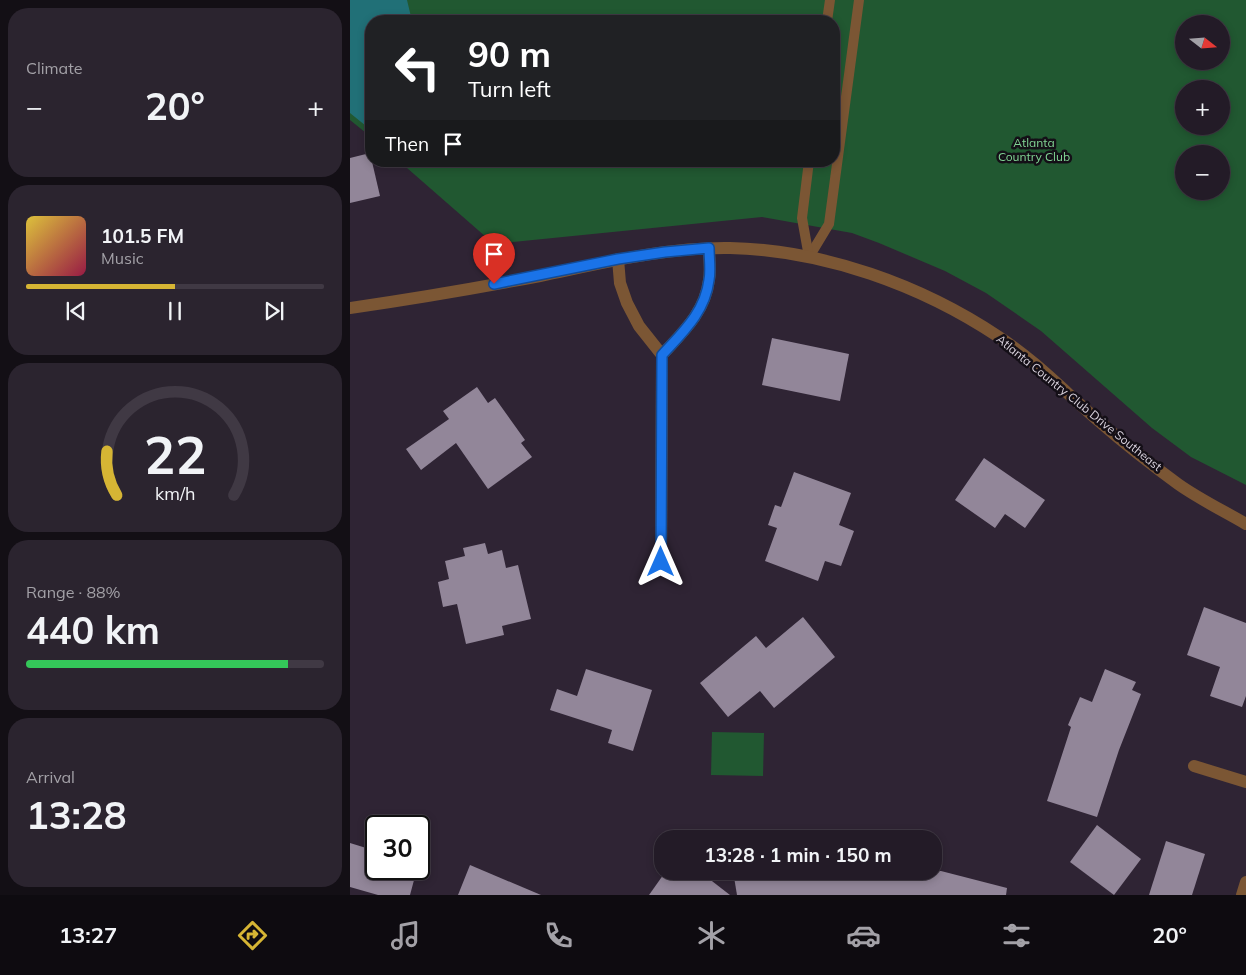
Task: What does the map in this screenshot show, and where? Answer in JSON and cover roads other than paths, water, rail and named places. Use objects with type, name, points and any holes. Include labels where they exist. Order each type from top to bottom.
[{"type":"street","name":"Atlanta Country Club Drive Southeast","points":[[350,308],[526,278],[618,259],[709,248],[745,249],[809,257],[846,265],[934,300],[1000,337],[1048,375],[1101,423],[1179,485],[1246,524]]},
{"type":"street","points":[[662,355],[692,322],[703,304],[709,279],[709,248]]},
{"type":"street","points":[[618,259],[620,283],[627,303],[638,326],[662,355],[661,562]]},
{"type":"street","points":[[1194,766],[1246,782]]},
{"type":"street","points":[[1242,895],[1246,882]]},
{"type":"lane","points":[[829,15],[830,0]]},
{"type":"lane","points":[[840,145],[860,0]]},
{"type":"lane","points":[[808,167],[802,218],[809,257]]},
{"type":"lane","points":[[809,257],[829,224],[837,167]]},
{"type":"park label","name":"Atlanta Country Club","points":[[1034,150]]}]
